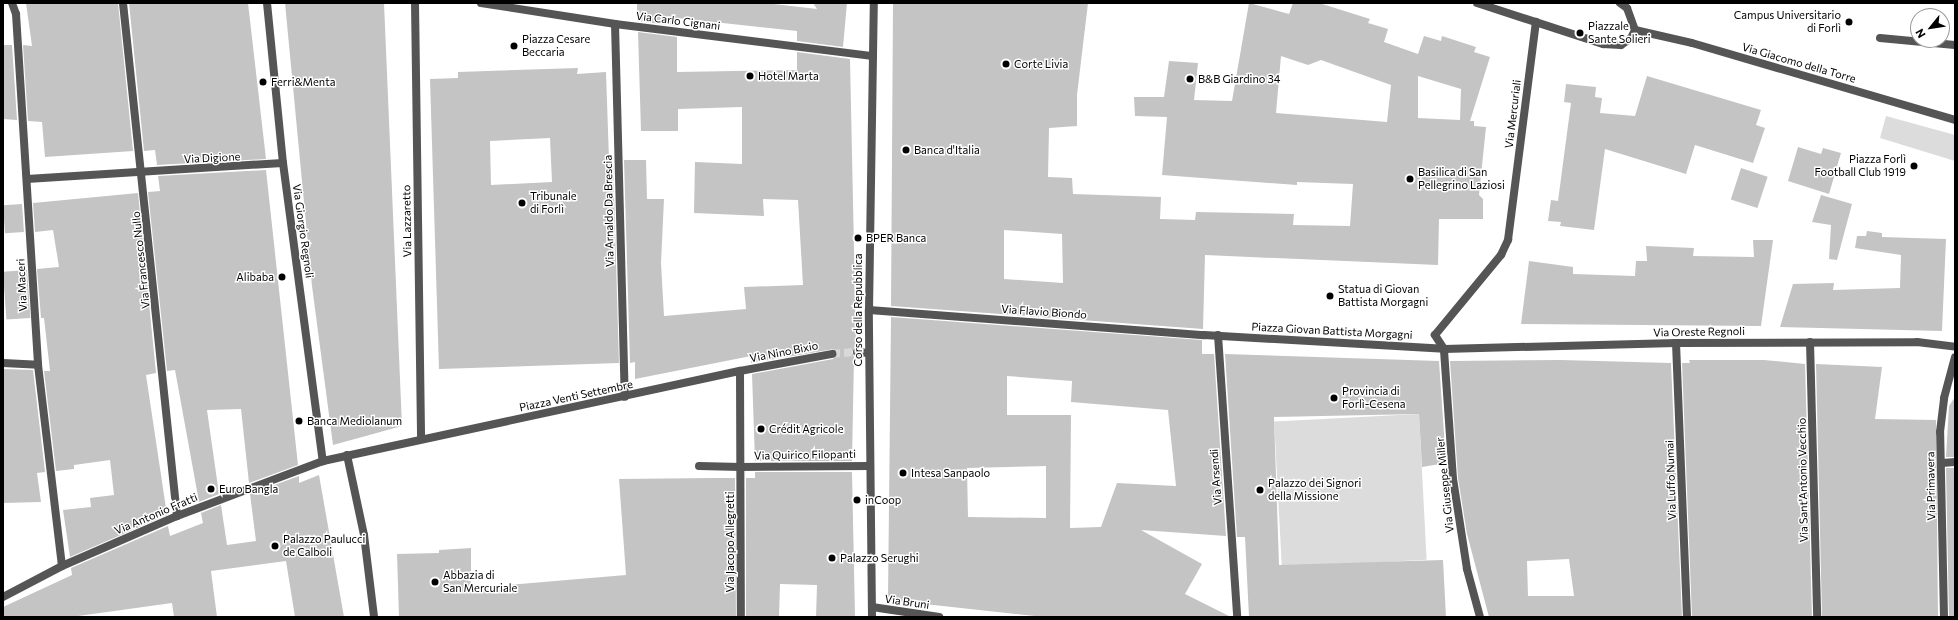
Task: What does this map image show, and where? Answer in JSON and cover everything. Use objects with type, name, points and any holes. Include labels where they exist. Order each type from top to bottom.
[{"type":"street","name":"Via Maceri","points":[[12,3],[16,14],[38,365],[62,566]]},
{"type":"street","name":"Via Francesco Nullo","points":[[123,3],[143,172],[177,516]]},
{"type":"street","name":"Via Giorgio Regnoli","points":[[267,3],[283,163],[323,461]]},
{"type":"street","name":"Via Lazzaretto","points":[[415,3],[421,439]]},
{"type":"street","name":"Via Carlo Cignani","points":[[481,3],[615,24],[874,56]]},
{"type":"street","name":"Corso della Repubblica","points":[[872,617],[869,310],[874,3]]},
{"type":"street","points":[[1477,3],[1603,44],[1621,45],[1631,38],[1635,30],[1627,8],[1620,3]]},
{"type":"street","name":"Via Mercuriali","points":[[1444,349],[1435,335],[1501,255],[1508,240],[1536,22]]},
{"type":"street","name":"Via Arnaldo Da Brescia","points":[[615,24],[625,397]]},
{"type":"street","name":"Via Giacomo della Torre","points":[[1635,30],[1692,43],[1955,120]]},
{"type":"street","points":[[1880,38],[1955,45]]},
{"type":"street","name":"Via Digione","points":[[27,179],[283,163]]},
{"type":"street","name":"Via Flavio Biondo","points":[[869,310],[1218,336]]},
{"type":"street","name":"Piazza Giovan Battista Morgagni","points":[[1218,336],[1444,349]]},
{"type":"street","name":"Via Arsendi","points":[[1218,336],[1237,617]]},
{"type":"street","name":"Via Oreste Regnoli","points":[[1444,349],[1676,342],[1917,342],[1955,347]]},
{"type":"street","name":"Via Luffo Numai","points":[[1676,342],[1687,617]]},
{"type":"street","name":"Via Sant'Antonio Vecchio","points":[[1810,342],[1817,617]]},
{"type":"street","name":"Via Giuseppe Miller","points":[[1444,349],[1453,479],[1466,569],[1480,617]]},
{"type":"street","points":[[857,352],[869,353]]},
{"type":"street","name":"Via Nino Bixio","points":[[740,371],[832,354]]},
{"type":"street","name":"Via Primavera","points":[[1944,617],[1942,463],[1944,398],[1955,357]]},
{"type":"street","points":[[3,363],[38,365]]},
{"type":"street","name":"Piazza Venti Settembre","points":[[323,461],[740,371]]},
{"type":"street","points":[[740,371],[741,467]]},
{"type":"street","points":[[346,455],[364,535],[374,617]]},
{"type":"street","name":"Via Antonio Fratti","points":[[3,597],[62,566],[177,516],[323,461]]},
{"type":"street","points":[[1942,463],[1955,462]]},
{"type":"street","name":"Via Quirico Filopanti","points":[[699,466],[870,466]]},
{"type":"street","name":"Via Jacopo Allegretti","points":[[741,467],[741,617]]},
{"type":"street","name":"Via Bruni","points":[[872,607],[939,617]]},
{"type":"shaded area","points":[[1886,116],[1955,135],[1955,161],[1880,138]]},
{"type":"shaded area","points":[[1419,414],[1427,560],[1282,567],[1274,422]]},
{"type":"building","points":[[26,3],[118,3],[133,151],[45,157],[42,122],[28,121],[23,45],[32,46]]},
{"type":"building","points":[[129,3],[248,3],[266,159],[157,165],[155,150],[144,151]]},
{"type":"building","points":[[285,3],[384,3],[402,426],[333,445],[312,286]]},
{"type":"building","points":[[637,3],[765,3],[817,9],[813,3],[847,3],[843,47],[797,41],[797,31],[677,18],[677,26],[637,21]]},
{"type":"building","points":[[893,3],[1088,3],[1077,95],[1077,126],[1049,128],[1048,177],[1072,178],[1073,194],[1161,197],[1160,219],[1195,220],[1196,212],[1294,214],[1293,225],[1350,226],[1353,184],[1297,182],[1297,185],[1162,175],[1167,117],[1135,116],[1134,97],[1164,97],[1169,61],[1198,63],[1194,100],[1232,101],[1249,3],[1289,14],[1293,3],[1319,3],[1370,19],[1368,23],[1388,29],[1384,42],[1418,54],[1424,36],[1441,41],[1442,36],[1476,47],[1474,52],[1490,57],[1470,121],[1474,121],[1474,126],[1486,127],[1479,195],[1483,199],[1483,219],[1439,219],[1438,265],[1205,255],[1203,329],[891,306]],"holes":[[[1281,56],[1308,65],[1321,60],[1391,85],[1387,122],[1276,113]],[[1418,76],[1461,89],[1460,120],[1418,118]],[[1004,230],[1062,234],[1063,283],[1004,279]]]},
{"type":"building","points":[[638,32],[677,37],[677,72],[797,70],[797,52],[850,59],[856,345],[852,352],[854,357],[852,461],[755,461],[752,374],[833,359],[837,355],[834,349],[751,363],[751,356],[635,379],[635,362],[630,363],[624,160],[646,160],[647,199],[664,199],[661,263],[664,316],[746,309],[744,287],[803,285],[798,200],[763,199],[764,216],[694,213],[695,162],[742,164],[742,107],[678,109],[678,131],[641,131]]},
{"type":"building","points":[[3,45],[12,45],[17,120],[3,119]]},
{"type":"building","name":"Tribunale di Forlì","points":[[578,68],[577,74],[606,72],[609,160],[613,160],[619,363],[439,369],[430,79],[458,78],[458,72]],"holes":[[[550,138],[552,182],[491,185],[490,141]]]},
{"type":"building","points":[[1647,76],[1761,110],[1756,125],[1765,128],[1753,163],[1695,145],[1686,174],[1605,149],[1594,230],[1560,226],[1561,222],[1548,221],[1551,200],[1558,201],[1571,103],[1564,102],[1566,84],[1596,87],[1595,97],[1602,98],[1600,113],[1635,116]]},
{"type":"building","points":[[1798,147],[1821,154],[1823,148],[1841,153],[1829,194],[1788,181]]},
{"type":"building","points":[[1741,168],[1768,177],[1757,208],[1731,199]]},
{"type":"building","points":[[266,170],[298,465],[249,483],[241,409],[207,410],[219,494],[199,502],[175,370],[167,371],[148,192],[160,191],[158,176]]},
{"type":"building","points":[[138,193],[156,373],[146,375],[167,515],[70,557],[63,510],[91,507],[90,498],[114,495],[110,460],[74,465],[74,469],[56,471],[44,371],[50,371],[44,318],[41,318],[37,269],[59,267],[53,230],[35,232],[33,203]]},
{"type":"building","points":[[1821,195],[1852,204],[1837,260],[1829,259],[1831,225],[1812,222]]},
{"type":"building","points":[[22,204],[24,232],[5,233],[3,205]]},
{"type":"building","points":[[1867,231],[1882,233],[1882,237],[1946,239],[1942,331],[1780,327],[1793,284],[1834,283],[1833,290],[1900,288],[1901,255],[1855,248],[1857,236],[1866,236]]},
{"type":"building","points":[[1753,240],[1773,240],[1761,326],[1521,324],[1529,261],[1573,267],[1573,274],[1635,276],[1636,261],[1647,261],[1646,246],[1694,248],[1693,256],[1754,257]]},
{"type":"building","points":[[27,270],[30,318],[6,320],[3,272]]},
{"type":"building","points":[[891,317],[1202,340],[1202,354],[1214,354],[1226,536],[1141,530],[1202,564],[1185,594],[1231,617],[1044,617],[888,600]],"holes":[[[1007,376],[1072,381],[1071,402],[1168,410],[1176,486],[1117,483],[1101,527],[1070,528],[1071,415],[1007,415]],[[1046,466],[1046,518],[968,517],[967,468]]]},
{"type":"building","name":"Palazzo dei Signori della Missione","points":[[1225,354],[1439,361],[1446,463],[1422,467],[1419,414],[1274,417],[1279,565],[1443,560],[1446,617],[1249,617],[1245,537],[1237,537]]},
{"type":"building","points":[[1561,360],[1671,363],[1682,617],[1489,617],[1467,534],[1458,478],[1450,361]],"holes":[[[1569,559],[1574,596],[1528,596],[1527,561]]]},
{"type":"building","points":[[1689,360],[1764,360],[1805,364],[1812,617],[1692,617],[1682,363],[1690,363]]},
{"type":"building","points":[[1816,364],[1882,367],[1875,419],[1936,420],[1938,617],[1822,617]]},
{"type":"building","points":[[3,369],[33,370],[45,472],[37,473],[41,502],[3,503]]},
{"type":"building","points":[[1955,397],[1955,457],[1946,457],[1949,406]]},
{"type":"building","points":[[1946,468],[1955,468],[1955,617],[1949,617]]},
{"type":"building","name":"Palazzo Serughi","points":[[755,472],[852,472],[855,617],[816,617],[817,585],[780,584],[779,617],[746,617],[746,478],[755,478]]},
{"type":"building","points":[[319,475],[344,617],[295,617],[286,561],[211,571],[217,617],[174,617],[172,603],[71,617],[3,617],[3,607],[72,575],[71,568],[168,526],[170,536],[203,523],[201,513],[221,505],[227,545],[256,541],[250,494],[299,476],[299,483]]},
{"type":"building","points":[[735,478],[736,617],[399,617],[397,554],[439,553],[439,550],[471,548],[471,588],[626,575],[619,479]]},
{"type":"tunnel","points":[[832,354],[857,352]]},
{"type":"place","name":"Campus Universitario di Forlì","points":[[1849,22]]},
{"type":"place","name":"Piazzale Sante Solieri","points":[[1580,33]]},
{"type":"place","name":"Piazza Cesare Beccaria","points":[[514,46]]},
{"type":"place","name":"Corte Livia","points":[[1006,64]]},
{"type":"place","name":"Hotel Marta","points":[[750,76]]},
{"type":"place","name":"B&B Giardino 34","points":[[1190,79]]},
{"type":"place","name":"Ferri&Menta","points":[[263,82]]},
{"type":"place","name":"Banca d'Italia","points":[[906,150]]},
{"type":"place","name":"Piazza Forlì Football Club 1919","points":[[1914,166]]},
{"type":"place","name":"Basilica di San Pellegrino Laziosi","points":[[1410,179]]},
{"type":"place","name":"Tribunale di Forlì","points":[[522,203]]},
{"type":"place","name":"BPER Banca","points":[[858,238]]},
{"type":"place","name":"Alibaba","points":[[282,277]]},
{"type":"place","name":"Statua di Giovan Battista Morgagni","points":[[1330,296]]},
{"type":"place","name":"Provincia di Forlì-Cesena","points":[[1334,398]]},
{"type":"place","name":"Banca Mediolanum","points":[[299,421]]},
{"type":"place","name":"Crédit Agricole","points":[[761,429]]},
{"type":"place","name":"Intesa Sanpaolo","points":[[903,473]]},
{"type":"place","name":"Euro Bangla","points":[[211,489]]},
{"type":"place","name":"Palazzo dei Signori della Missione","points":[[1260,490]]},
{"type":"place","name":"inCoop","points":[[857,500]]},
{"type":"place","name":"Palazzo Paulucci de Calboli","points":[[275,546]]},
{"type":"place","name":"Palazzo Serughi","points":[[832,558]]},
{"type":"place","name":"Abbazia di San Mercuriale","points":[[435,582]]}]
